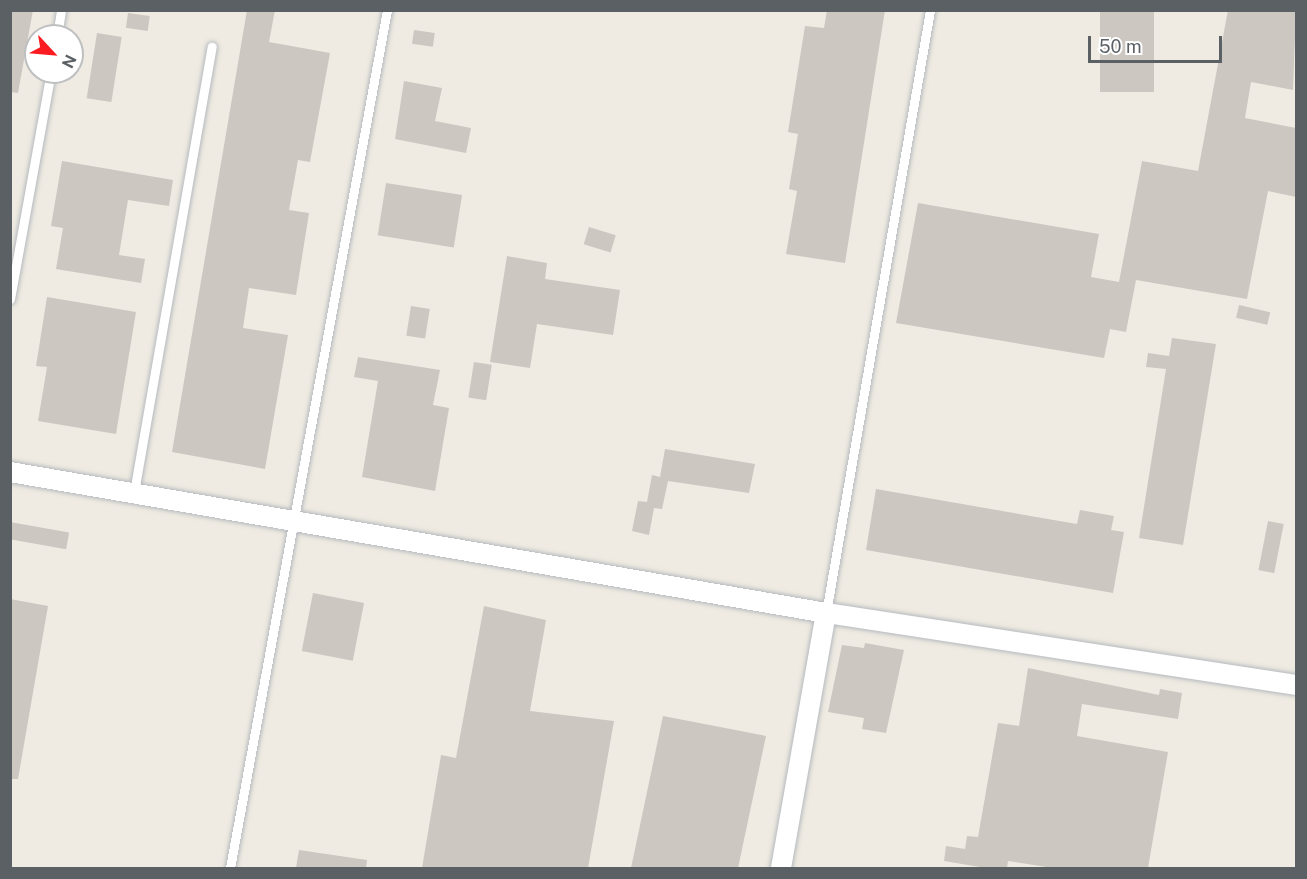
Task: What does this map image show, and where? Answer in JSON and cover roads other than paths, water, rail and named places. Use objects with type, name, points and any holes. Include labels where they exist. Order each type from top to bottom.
[{"type":"street","points":[[10,472],[296,518],[826,613],[1296,685]]},
{"type":"street","points":[[781,868],[826,613]]},
{"type":"lane","points":[[230,868],[296,518],[387,10]]},
{"type":"lane","points":[[826,613],[930,10]]},
{"type":"lane","points":[[134,492],[212,47]]},
{"type":"lane","points":[[10,299],[49,84]]}]
